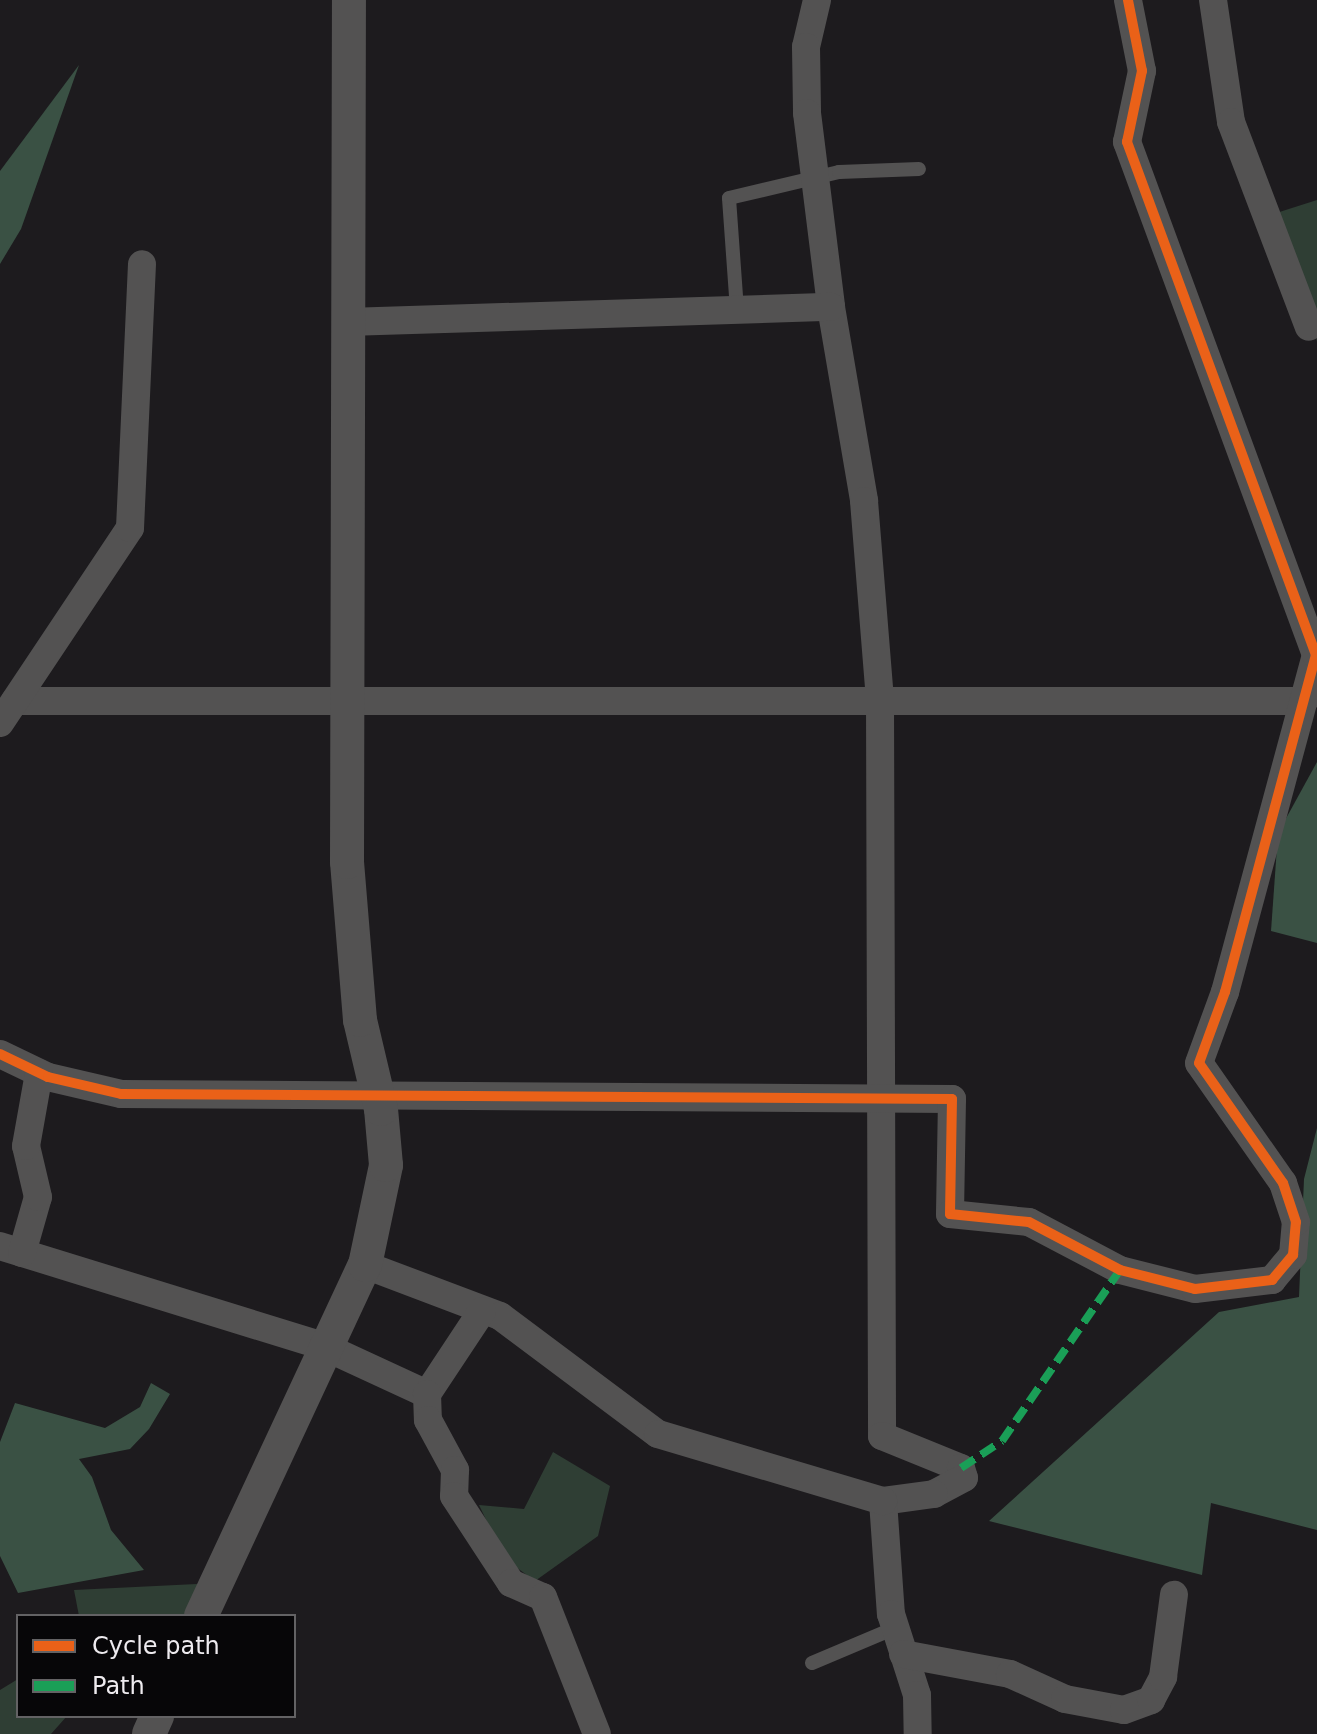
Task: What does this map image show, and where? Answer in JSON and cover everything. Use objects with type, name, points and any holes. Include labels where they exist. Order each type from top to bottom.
[{"type":"street","points":[[202,1614],[323,1346],[365,1265],[386,1165],[378,1092],[360,1020],[350,929],[346,698],[349,0]]},
{"type":"street","points":[[365,1265],[500,1316],[658,1434],[883,1501],[934,1494],[964,1478],[961,1468],[882,1436],[878,1096],[880,702],[864,501],[831,307],[815,176],[806,47],[817,0]]},
{"type":"street","points":[[0,1054],[39,1073],[121,1094],[378,1092],[952,1099],[950,1214],[1029,1222],[1120,1270],[1195,1289],[1272,1280],[1293,1255],[1296,1222],[1283,1183],[1199,1063],[1225,992],[1316,655],[1127,142],[1142,71],[1128,0]]},
{"type":"street","points":[[1213,0],[1231,122],[1309,327]]},
{"type":"street","points":[[7,712],[130,528],[142,264]]},
{"type":"street","points":[[347,322],[831,307]]},
{"type":"street","points":[[7,712],[346,698],[1304,701]]},
{"type":"street","points":[[39,1073],[26,1146],[38,1197],[11,1250],[323,1346],[427,1394]]},
{"type":"street","points":[[482,1311],[427,1394],[428,1420],[455,1470],[454,1496],[511,1583],[543,1597],[597,1734]]},
{"type":"street","points":[[883,1501],[899,1641],[917,1695],[918,1734]]},
{"type":"street","points":[[899,1641],[1010,1674],[1065,1699],[1124,1710],[1151,1700],[1163,1677],[1174,1595]]},
{"type":"lane","points":[[737,310],[729,198],[815,176],[919,169]]},
{"type":"lane","points":[[812,1663],[899,1641]]},
{"type":"green space","points":[[79,65],[21,229],[0,264],[0,171]]},
{"type":"green space","points":[[1317,200],[1317,342],[1314,324],[1267,216]]},
{"type":"green space","points":[[1317,762],[1317,943],[1271,931],[1278,833]]},
{"type":"green space","points":[[1317,1128],[1317,1530],[1211,1503],[1202,1575],[989,1521],[1219,1312],[1299,1297],[1304,1179]]},
{"type":"green space","points":[[151,1383],[170,1394],[149,1429],[130,1449],[79,1459],[92,1477],[111,1530],[144,1570],[18,1593],[0,1556],[0,1442],[15,1403],[105,1428],[140,1407]]},
{"type":"green space","points":[[553,1452],[610,1486],[598,1536],[535,1581],[505,1559],[479,1505],[524,1509]]},
{"type":"green space","points":[[217,1583],[202,1614],[79,1614],[74,1590]]},
{"type":"green space","points":[[16,1680],[16,1718],[65,1718],[51,1734],[0,1734],[0,1690]]},
{"type":"marked path","points":[[961,1468],[1002,1441],[1120,1270]]},
{"type":"cycle path","points":[[0,1054],[48,1077],[121,1094],[952,1099],[950,1214],[1029,1222],[1120,1270],[1195,1289],[1272,1280],[1293,1255],[1296,1222],[1283,1183],[1199,1063],[1225,992],[1316,655],[1127,142],[1142,71],[1128,0]]}]
